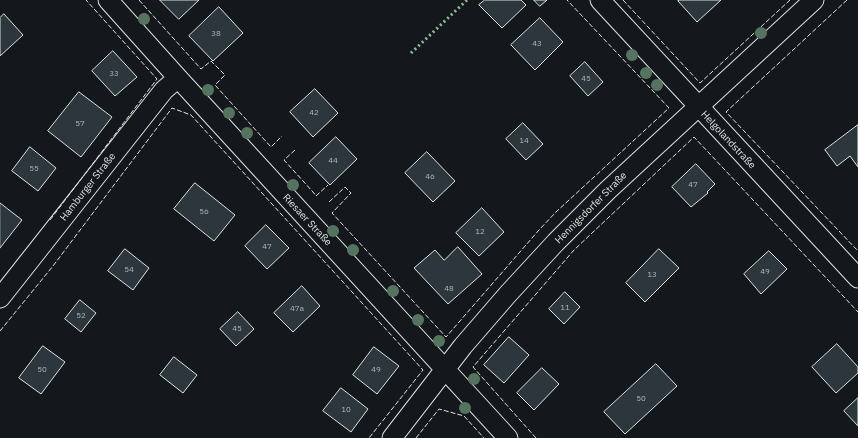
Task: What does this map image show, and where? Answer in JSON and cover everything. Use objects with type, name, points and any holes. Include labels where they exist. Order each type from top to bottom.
[{"type":"street","name":"Riesaer Straße","points":[[108,0],[508,438]]},
{"type":"street","name":"Helgolandstraße","points":[[600,0],[858,278]]},
{"type":"street","name":"Hennigsdorfer Straße","points":[[392,438],[463,346],[556,242],[608,190],[814,0]]},
{"type":"street","name":"Hamburger Straße","points":[[0,298],[164,90],[178,78]]},
{"type":"building","points":[[160,0],[199,0],[179,19]]},
{"type":"building","points":[[485,0],[521,0],[526,5],[502,28],[479,5]]},
{"type":"building","points":[[534,0],[547,0],[540,6]]},
{"type":"building","points":[[721,0],[697,22],[678,1]]},
{"type":"building","points":[[219,7],[243,33],[213,61],[189,36]]},
{"type":"building","points":[[4,14],[23,35],[0,56],[0,18]]},
{"type":"building","points":[[540,18],[563,42],[535,70],[511,45]]},
{"type":"building","points":[[113,51],[137,77],[115,96],[92,71]]},
{"type":"building","points":[[585,62],[603,82],[588,96],[570,76]]},
{"type":"building","points":[[315,89],[338,113],[313,137],[290,112]]},
{"type":"building","points":[[79,92],[112,117],[81,157],[48,131]]},
{"type":"building","points":[[523,123],[543,144],[526,160],[506,139]]},
{"type":"building","points":[[858,125],[858,167],[850,156],[837,166],[825,150]]},
{"type":"building","points":[[336,137],[357,159],[330,185],[309,163]]},
{"type":"building","points":[[30,147],[56,168],[38,191],[12,171]]},
{"type":"building","points":[[427,152],[455,181],[433,202],[405,173]]},
{"type":"building","points":[[696,164],[715,184],[707,192],[708,193],[691,207],[672,187]]},
{"type":"building","points":[[195,183],[235,215],[214,241],[174,209]]},
{"type":"building","points":[[0,203],[22,220],[0,248]]},
{"type":"building","points":[[482,208],[504,232],[479,256],[456,233]]},
{"type":"building","points":[[266,225],[289,248],[267,269],[245,246]]},
{"type":"building","points":[[458,247],[482,274],[448,304],[414,268],[435,250],[444,260]]},
{"type":"building","points":[[125,249],[149,268],[133,290],[108,271]]},
{"type":"building","points":[[659,249],[679,268],[645,302],[626,283]]},
{"type":"building","points":[[769,251],[787,269],[761,294],[744,274]]},
{"type":"building","points":[[302,286],[320,306],[293,332],[274,313]]},
{"type":"building","points":[[565,292],[580,307],[564,324],[549,309]]},
{"type":"building","points":[[80,300],[96,313],[81,332],[65,319]]},
{"type":"building","points":[[238,312],[254,329],[236,346],[220,329]]},
{"type":"building","points":[[509,337],[529,355],[504,383],[484,365]]},
{"type":"building","points":[[837,344],[858,367],[858,373],[836,393],[812,367]]},
{"type":"building","points":[[43,346],[65,362],[41,394],[19,378]]},
{"type":"building","points":[[374,347],[399,366],[377,394],[353,375]]},
{"type":"building","points":[[174,357],[197,375],[183,393],[160,375]]},
{"type":"building","points":[[656,364],[677,386],[625,434],[604,412]]},
{"type":"building","points":[[542,368],[559,384],[534,410],[517,393]]},
{"type":"building","points":[[341,388],[368,409],[351,432],[323,411]]},
{"type":"building","points":[[858,398],[858,426],[844,411]]},
{"type":"hedge","points":[[411,53],[467,0]]},
{"type":"fence","points":[[50,220],[157,79],[86,0]]},
{"type":"fence","points":[[139,0],[201,69],[211,61],[225,75],[215,85],[271,147],[282,136]]},
{"type":"fence","points":[[329,202],[345,187],[351,193],[332,213],[446,337],[556,212],[669,108],[567,0]]},
{"type":"fence","points":[[623,0],[700,83],[790,0]]},
{"type":"fence","points":[[847,0],[726,112],[858,251]]},
{"type":"fence","points":[[0,331],[53,266],[172,108],[191,115],[423,370],[369,438]]},
{"type":"fence","points":[[536,438],[473,367],[574,250],[694,137],[858,312]]},
{"type":"fence","points":[[295,150],[284,160],[316,196],[328,185]]},
{"type":"fence","points":[[416,438],[439,409],[464,416],[484,438]]}]
